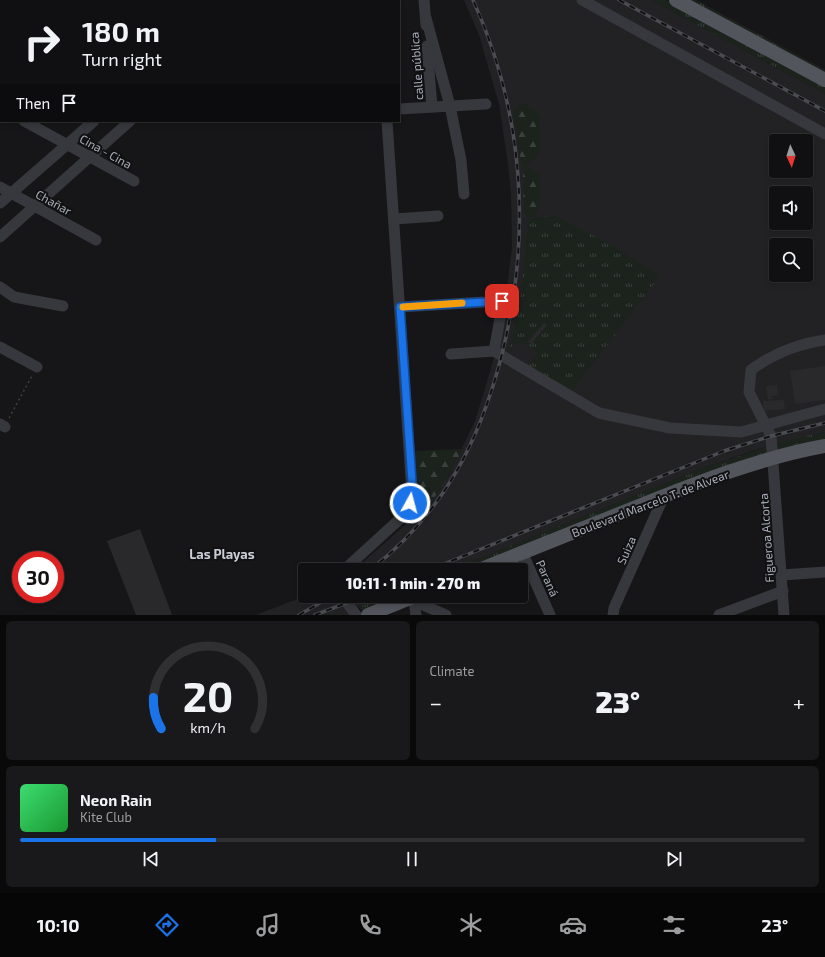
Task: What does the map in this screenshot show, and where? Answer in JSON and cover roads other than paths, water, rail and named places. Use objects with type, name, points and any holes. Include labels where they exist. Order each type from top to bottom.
[{"type":"main road","points":[[676,0],[825,80]]},
{"type":"main road","name":"Boulevard Marcelo T. de Alvear","points":[[496,563],[736,469],[825,446]]},
{"type":"main road","points":[[368,615],[400,603]]},
{"type":"street","points":[[424,0],[426,18]]},
{"type":"street","points":[[582,0],[825,134]]},
{"type":"street","name":"calle pública","points":[[426,18],[450,106],[461,160],[464,194]]},
{"type":"street","name":"calle pública","points":[[426,18],[432,107]]},
{"type":"street","name":"calle pública","points":[[400,109],[486,104]]},
{"type":"street","name":"Cina - Cina","points":[[26,122],[134,181]]},
{"type":"street","points":[[0,203],[93,122]]},
{"type":"street","points":[[0,237],[129,122]]},
{"type":"street","points":[[352,563],[402,517],[411,498],[412,482],[387,122]]},
{"type":"street","name":"Chañar","points":[[0,187],[96,240]]},
{"type":"street","points":[[394,219],[438,216]]},
{"type":"street","points":[[0,287],[14,297],[63,306]]},
{"type":"street","points":[[400,307],[502,301],[494,350]]},
{"type":"street","name":"Figueroa Alcorta","points":[[784,615],[774,458],[771,436],[767,425],[749,392],[751,370],[768,358],[801,344],[825,340]]},
{"type":"street","points":[[0,347],[37,367]]},
{"type":"street","points":[[451,354],[494,350],[602,414],[670,428],[741,432],[825,408]]},
{"type":"street","name":"Suiza","points":[[613,615],[664,496]]},
{"type":"street","name":"Paraná","points":[[522,552],[550,615]]},
{"type":"street","points":[[782,575],[825,572]]},
{"type":"street","points":[[720,615],[783,591]]},
{"type":"street","points":[[347,603],[356,615]]},
{"type":"street","points":[[415,603],[416,615]]},
{"type":"street","points":[[423,603],[446,615]]},
{"type":"railway","points":[[378,563],[396,548],[418,525],[438,500],[455,474],[470,446],[493,386],[502,354],[511,309],[517,264],[519,219],[518,174],[512,130],[503,86],[490,43],[473,0]]},
{"type":"railway","points":[[619,0],[825,111]]},
{"type":"railway","points":[[446,563],[724,451],[771,436],[825,423]]},
{"type":"railway","points":[[299,615],[320,603]]},
{"type":"railway","points":[[315,615],[347,603]]},
{"type":"district","name":"Las Playas","points":[[222,554]]}]
